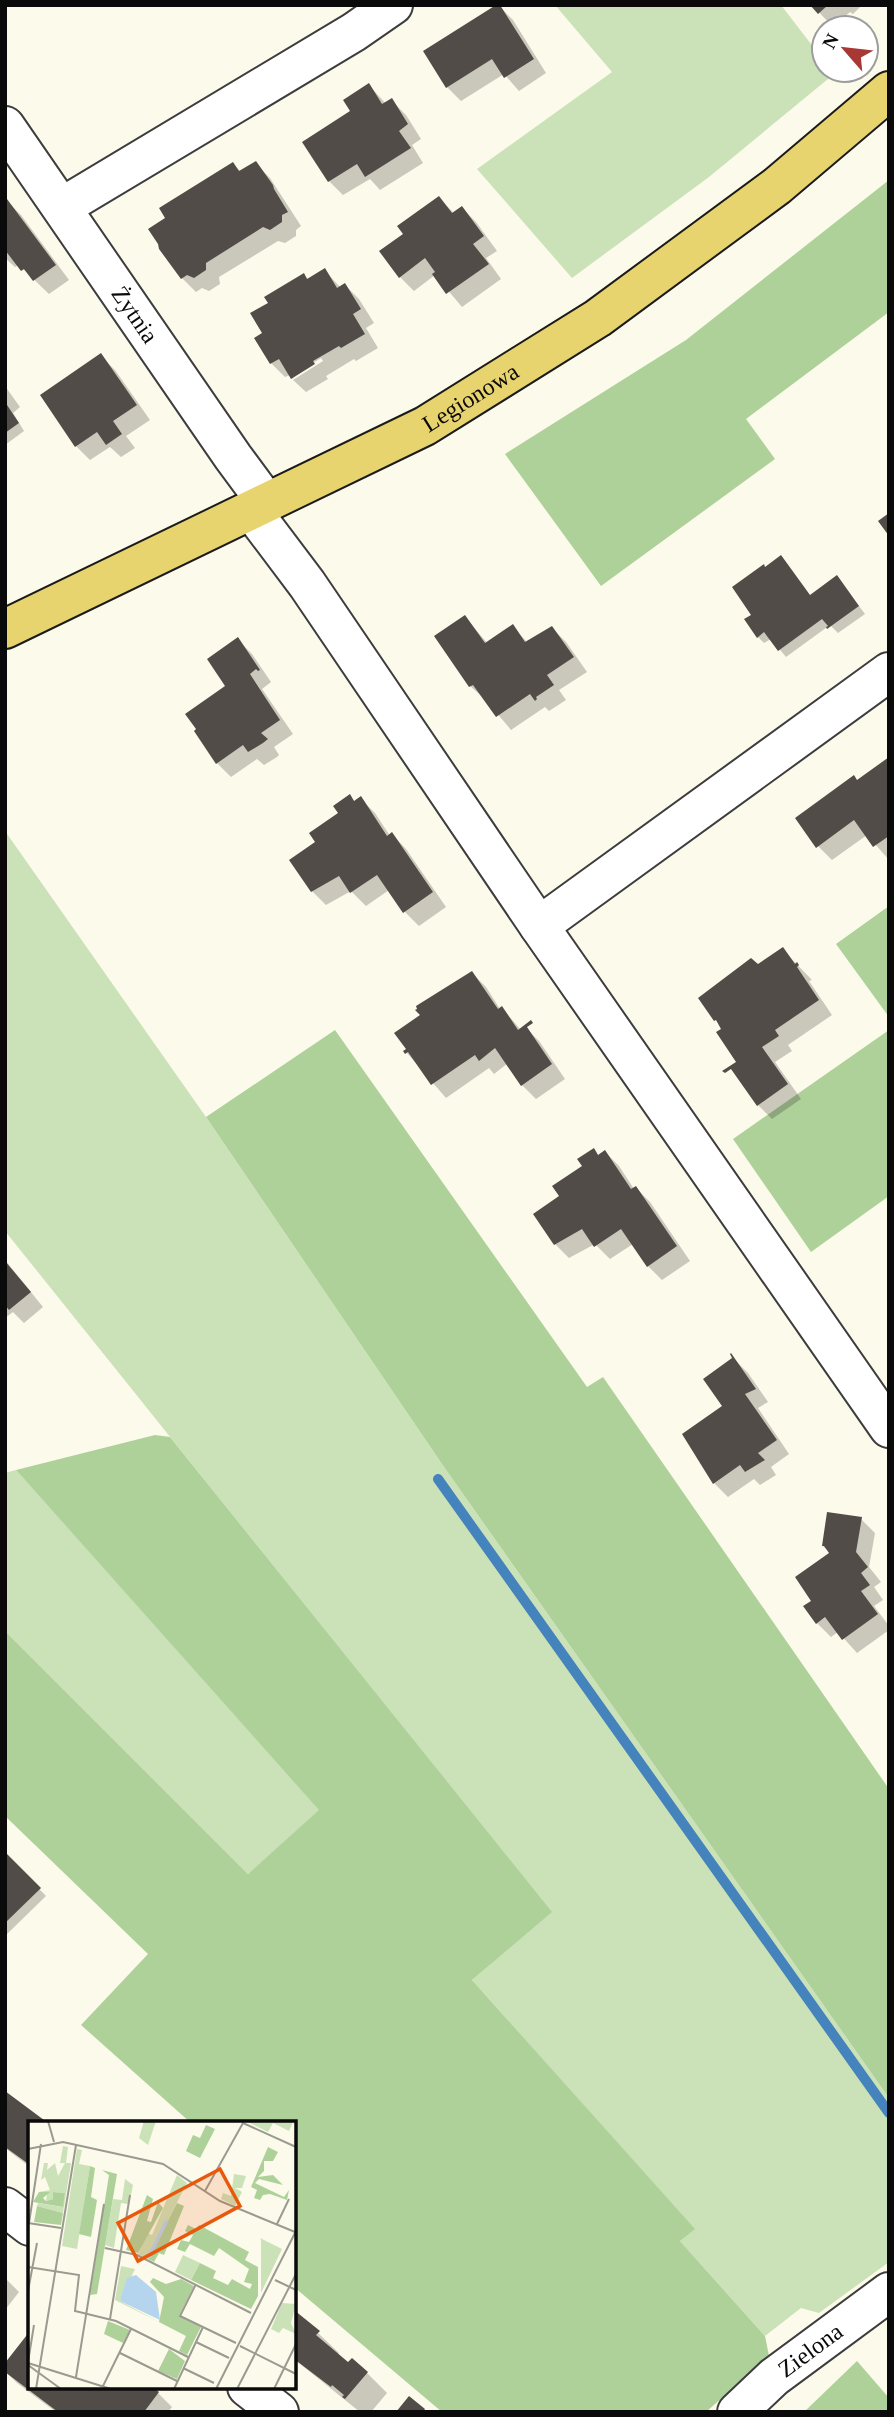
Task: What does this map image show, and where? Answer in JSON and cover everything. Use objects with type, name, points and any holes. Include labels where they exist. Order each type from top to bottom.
[{"type":"main road","name":"Legionowa","points":[[5,629],[425,426],[598,318],[777,186],[889,91]]},
{"type":"street","points":[[62,207],[354,32],[393,5]]},
{"type":"street","name":"Żytnia","points":[[5,126],[233,457],[307,584],[539,926],[889,1428]]},
{"type":"street","points":[[539,926],[889,672]]},
{"type":"street","points":[[5,2207],[28,2224]]},
{"type":"street","name":"Zielona","points":[[737,2412],[774,2377],[889,2292]]},
{"type":"street","points":[[250,2389],[279,2412]]},
{"type":"green space","points":[[555,5],[781,5],[810,43],[810,84],[822,84],[709,177],[572,278],[477,169],[612,72]]},
{"type":"green space","points":[[889,180],[889,312],[746,419],[775,459],[601,586],[505,454],[686,340]]},
{"type":"green space","points":[[5,831],[206,1117],[444,1467],[889,2098],[889,2262],[819,2313],[801,2308],[765,2336],[680,2241],[694,2229],[472,1980],[551,1912],[5,1231]]},
{"type":"green space","points":[[889,906],[889,1017],[836,944]]},
{"type":"green space","points":[[335,1030],[587,1387],[603,1377],[889,1789],[889,2098],[444,1467],[206,1117]]},
{"type":"green space","points":[[889,1030],[889,1196],[811,1252],[733,1139]]},
{"type":"green space","points":[[155,1435],[170,1437],[552,1912],[472,1980],[695,2229],[680,2241],[765,2336],[769,2356],[706,2412],[442,2412],[296,2289],[296,2121],[189,2121],[81,2025],[148,1954],[5,1816],[5,1631],[248,1874],[319,1810],[16,1470]]},
{"type":"green space","points":[[16,1470],[320,1810],[248,1874],[5,1631],[5,1473]]},
{"type":"green space","points":[[857,2361],[889,2398],[889,2412],[804,2412]]},
{"type":"building","points":[[500,5],[534,59],[504,78],[492,59],[446,88],[423,51]]},
{"type":"building","points":[[810,5],[828,5],[818,14]]},
{"type":"building","points":[[369,83],[382,104],[392,98],[408,124],[399,131],[411,148],[365,177],[357,164],[328,182],[302,142],[350,111],[343,100]]},
{"type":"building","points":[[256,161],[288,212],[282,215],[282,222],[270,230],[263,227],[206,263],[206,270],[194,278],[187,275],[181,279],[148,229],[165,218],[159,208],[233,162],[239,171]]},
{"type":"building","points":[[439,196],[452,213],[462,206],[484,236],[473,244],[489,264],[446,294],[425,258],[399,278],[379,251],[403,234],[397,226]]},
{"type":"building","points":[[7,199],[56,265],[33,281],[24,269],[21,271],[5,250]]},
{"type":"building","points":[[325,268],[337,288],[345,283],[361,309],[353,314],[365,334],[313,361],[315,364],[291,379],[279,359],[270,364],[254,338],[262,333],[250,313],[268,303],[264,297],[304,273],[307,279]]},
{"type":"building","points":[[101,353],[137,405],[113,421],[122,434],[106,445],[97,432],[75,447],[40,395]]},
{"type":"building","points":[[5,402],[19,423],[5,433]]},
{"type":"building","points":[[889,513],[889,536],[878,521]]},
{"type":"building","points":[[781,555],[810,595],[837,575],[859,606],[827,629],[828,626],[822,619],[778,651],[764,632],[757,638],[744,619],[751,615],[732,587]]},
{"type":"building","points":[[465,615],[485,643],[513,624],[525,642],[552,626],[574,657],[547,675],[554,685],[536,697],[535,701],[530,694],[496,717],[473,685],[469,687],[434,636]]},
{"type":"building","points":[[238,637],[260,670],[256,669],[250,674],[280,720],[261,733],[268,739],[263,743],[248,752],[243,745],[216,764],[185,714],[225,686],[207,659]]},
{"type":"building","points":[[889,757],[889,836],[873,847],[854,820],[816,848],[795,818],[854,775],[857,780]]},
{"type":"building","points":[[350,794],[354,801],[361,796],[387,836],[392,832],[433,892],[403,913],[377,875],[350,893],[339,876],[311,892],[289,860],[315,842],[309,833],[338,813],[333,806]]},
{"type":"building","points":[[783,947],[795,964],[797,962],[797,967],[819,1000],[775,1030],[779,1036],[762,1047],[788,1084],[757,1106],[731,1069],[725,1073],[722,1071],[736,1062],[716,1032],[721,1029],[716,1020],[714,1021],[698,998],[751,958],[758,964]]},
{"type":"building","points":[[472,971],[498,1009],[502,1006],[518,1030],[531,1020],[533,1023],[527,1027],[552,1064],[521,1086],[495,1048],[479,1061],[475,1055],[431,1085],[408,1052],[405,1054],[403,1051],[406,1049],[394,1033],[420,1015],[415,1010],[416,1006]]},
{"type":"building","points":[[594,1148],[598,1155],[605,1150],[631,1189],[636,1186],[677,1246],[647,1267],[621,1229],[594,1247],[582,1229],[554,1245],[533,1214],[559,1196],[552,1186],[582,1166],[577,1159]]},
{"type":"building","points":[[5,1261],[31,1292],[9,1310],[5,1305]]},
{"type":"building","points":[[731,1353],[756,1389],[745,1394],[777,1440],[758,1453],[765,1460],[745,1472],[740,1465],[713,1484],[682,1434],[722,1406],[703,1379],[732,1358]]},
{"type":"building","points":[[827,1512],[862,1517],[856,1552],[868,1567],[861,1573],[870,1585],[861,1591],[878,1614],[842,1640],[825,1617],[816,1624],[803,1606],[811,1601],[795,1577],[829,1553],[822,1546]]},
{"type":"building","points":[[5,1852],[41,1888],[5,1923]]},
{"type":"building","points":[[5,2091],[45,2121],[28,2121],[28,2164],[5,2147]]},
{"type":"building","points":[[296,2312],[320,2331],[316,2335],[348,2362],[352,2358],[368,2372],[345,2399],[342,2397],[344,2395],[332,2385],[331,2387],[296,2361]]},
{"type":"building","points":[[28,2334],[28,2389],[155,2389],[159,2392],[144,2412],[58,2412],[5,2372],[5,2363]]},
{"type":"building","points":[[409,2396],[425,2409],[423,2412],[396,2412]]},
{"type":"waterway","points":[[438,1479],[889,2113]]}]
